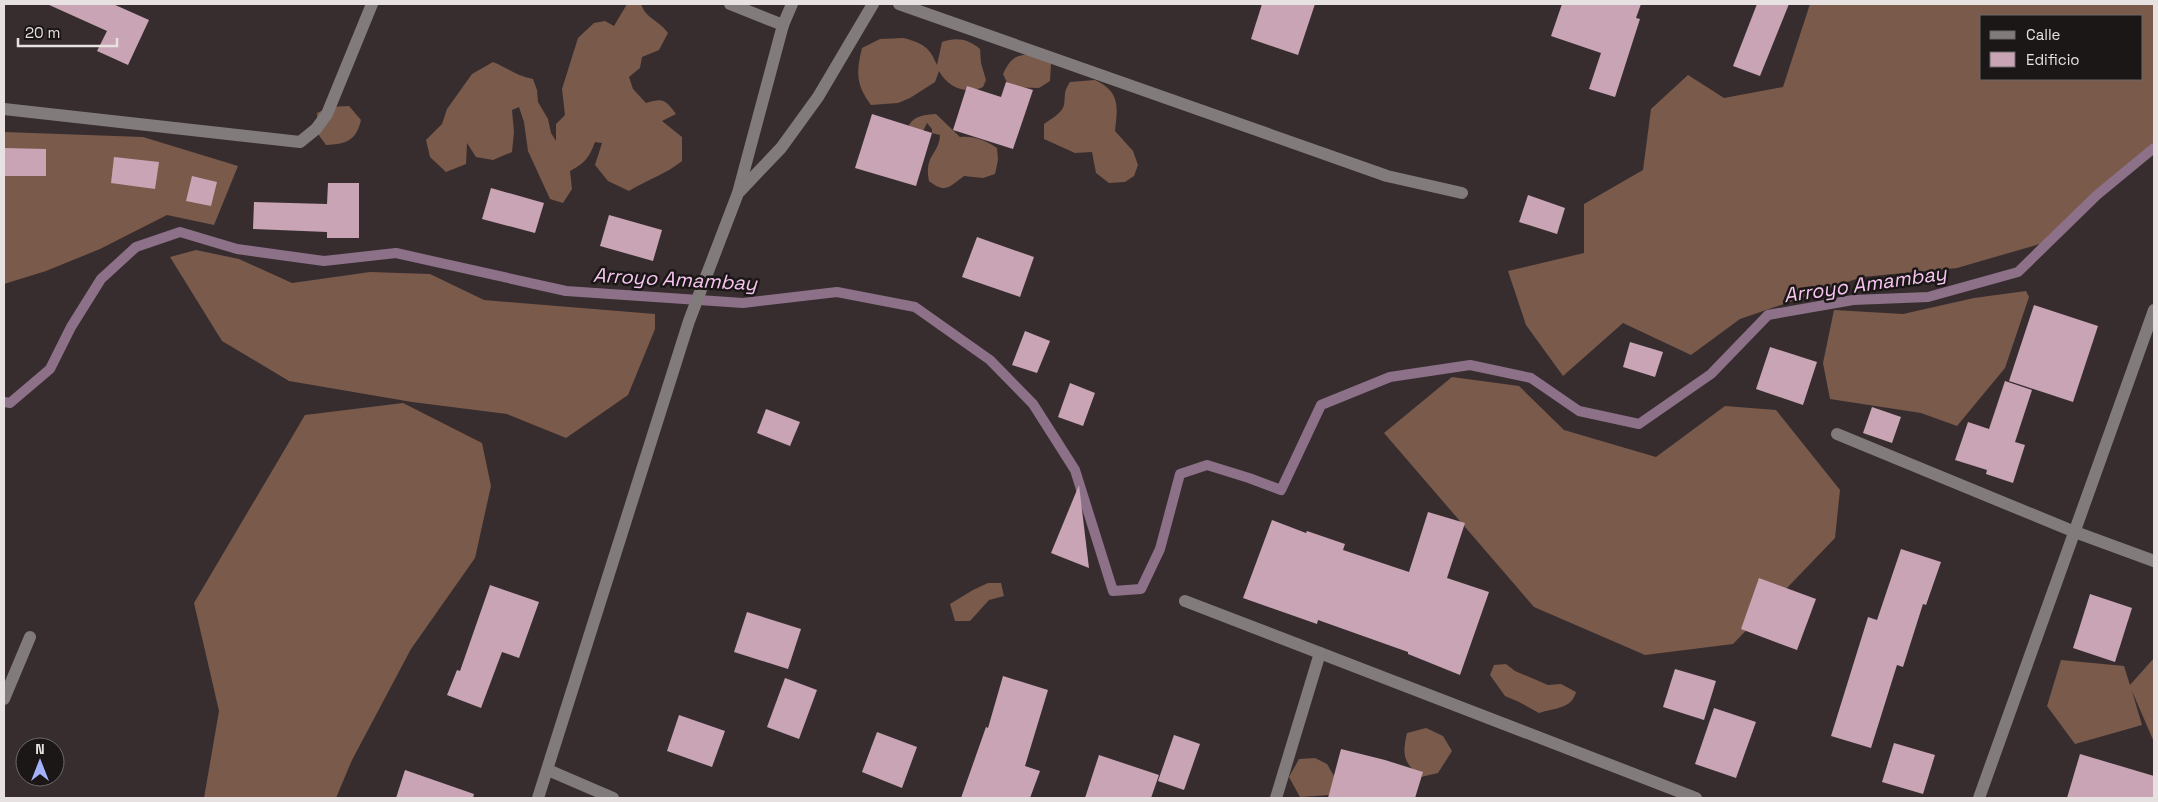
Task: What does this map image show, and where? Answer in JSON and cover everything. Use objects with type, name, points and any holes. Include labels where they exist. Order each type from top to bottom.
[{"type":"street","points":[[4,109],[300,142],[316,129],[327,114],[372,4]]},
{"type":"street","points":[[730,4],[783,25]]},
{"type":"street","points":[[538,798],[689,321],[738,193],[783,25],[792,4]]},
{"type":"street","points":[[738,193],[781,148],[818,97],[873,4]]},
{"type":"street","points":[[899,4],[1387,176],[1462,193]]},
{"type":"street","points":[[1979,798],[2154,310]]},
{"type":"street","points":[[1837,434],[2075,532],[2154,561]]},
{"type":"street","points":[[1186,601],[1696,798]]},
{"type":"street","points":[[4,699],[30,637]]},
{"type":"street","points":[[1276,798],[1320,653]]},
{"type":"street","points":[[548,770],[613,798]]},
{"type":"shaded area","points":[[627,4],[641,4],[646,13],[668,33],[659,50],[642,57],[640,68],[629,77],[633,89],[646,103],[656,100],[663,101],[676,114],[662,121],[682,137],[682,161],[629,191],[608,181],[595,165],[602,143],[595,142],[586,160],[570,171],[572,189],[563,203],[550,199],[528,151],[524,122],[519,107],[512,110],[514,132],[512,152],[493,160],[476,157],[467,143],[466,164],[446,172],[430,157],[426,140],[442,124],[447,109],[472,74],[493,62],[517,74],[533,79],[537,90],[538,102],[548,119],[551,133],[556,141],[556,124],[565,115],[562,89],[578,38],[594,23],[605,21],[614,26]]},
{"type":"shaded area","points":[[1810,4],[2154,4],[2154,142],[2050,241],[1957,268],[1862,277],[1740,319],[1691,355],[1623,323],[1563,376],[1526,325],[1508,271],[1584,253],[1584,204],[1643,170],[1651,109],[1688,75],[1724,98],[1783,87]]},
{"type":"shaded area","points":[[904,38],[925,47],[937,65],[942,42],[962,40],[976,46],[980,49],[981,63],[986,80],[983,87],[970,90],[958,88],[947,81],[939,71],[935,82],[910,98],[898,103],[871,105],[860,85],[858,71],[862,48],[880,39]]},
{"type":"shaded area","points":[[1041,54],[1051,64],[1050,81],[1039,88],[1009,87],[1003,74],[1010,62],[1018,56]]},
{"type":"shaded area","points":[[1095,80],[1113,95],[1117,107],[1115,131],[1133,151],[1138,165],[1134,176],[1125,182],[1109,183],[1096,173],[1092,152],[1075,153],[1044,139],[1044,124],[1056,116],[1063,108],[1066,91],[1070,82]]},
{"type":"shaded area","points":[[349,106],[361,120],[356,133],[345,142],[326,145],[318,134],[317,113],[329,107]]},
{"type":"shaded area","points":[[936,114],[960,137],[979,139],[997,148],[998,160],[995,174],[983,178],[964,176],[951,186],[944,188],[929,181],[928,165],[939,142],[940,135],[932,133],[932,129],[927,123],[922,133],[910,132],[909,125],[917,117]]},
{"type":"shaded area","points":[[4,132],[143,137],[238,166],[214,225],[167,215],[100,249],[46,271],[4,284]]},
{"type":"shaded area","points":[[196,250],[239,259],[292,283],[370,272],[430,274],[484,300],[655,314],[655,329],[628,395],[566,438],[507,414],[412,402],[289,381],[222,341],[170,257]]},
{"type":"shaded area","points":[[2026,291],[2029,297],[2005,368],[1957,426],[1921,413],[1830,399],[1823,363],[1834,310],[1903,314],[1974,298]]},
{"type":"shaded area","points":[[1452,377],[1519,386],[1564,430],[1656,457],[1725,406],[1776,410],[1840,490],[1835,538],[1733,644],[1645,655],[1534,607],[1384,433]]},
{"type":"shaded area","points":[[403,403],[482,443],[491,486],[475,558],[411,649],[352,760],[336,798],[204,798],[219,711],[194,603],[305,415]]},
{"type":"shaded area","points":[[988,583],[1001,583],[1004,596],[989,600],[970,621],[955,621],[950,604]]},
{"type":"shaded area","points":[[2154,658],[2154,742],[2132,691],[2142,725],[2075,744],[2047,706],[2061,660],[2124,666],[2130,685]]},
{"type":"shaded area","points":[[1506,664],[1515,671],[1548,685],[1561,684],[1576,692],[1574,698],[1562,707],[1539,713],[1505,696],[1490,675],[1494,665]]},
{"type":"shaded area","points":[[1426,728],[1443,736],[1452,751],[1438,773],[1421,777],[1407,762],[1404,753],[1407,733]]},
{"type":"shaded area","points":[[1315,758],[1327,764],[1334,776],[1329,795],[1300,797],[1289,777],[1299,759]]},
{"type":"building","points":[[47,4],[113,4],[149,20],[128,65],[97,51],[107,31]]},
{"type":"building","points":[[1262,4],[1315,4],[1298,55],[1251,39]]},
{"type":"building","points":[[1562,4],[1641,4],[1636,18],[1640,19],[1615,97],[1589,89],[1601,53],[1551,36]]},
{"type":"building","points":[[1757,4],[1789,4],[1760,76],[1733,66]]},
{"type":"building","points":[[1006,82],[1033,90],[1013,149],[953,130],[967,86],[1001,97]]},
{"type":"building","points":[[872,114],[932,133],[916,186],[855,168]]},
{"type":"building","points":[[4,148],[46,149],[46,176],[4,176]]},
{"type":"building","points":[[114,157],[159,162],[155,189],[111,183]]},
{"type":"building","points":[[192,176],[217,182],[211,206],[186,201]]},
{"type":"building","points":[[328,183],[359,183],[359,238],[327,238],[327,232],[253,229],[254,202],[327,204]]},
{"type":"building","points":[[491,188],[544,203],[535,233],[482,219]]},
{"type":"building","points":[[1528,195],[1565,208],[1557,234],[1519,222]]},
{"type":"building","points":[[609,215],[662,230],[653,261],[600,246]]},
{"type":"building","points":[[977,237],[1034,257],[1020,297],[962,277]]},
{"type":"building","points":[[2034,305],[2098,326],[2073,402],[2009,381]]},
{"type":"building","points":[[1025,331],[1050,341],[1037,373],[1012,365]]},
{"type":"building","points":[[1630,342],[1663,352],[1655,377],[1623,367]]},
{"type":"building","points":[[1770,347],[1817,362],[1803,405],[1756,389]]},
{"type":"building","points":[[2005,381],[2032,390],[2015,442],[2025,445],[2013,483],[1986,474],[1987,470],[1955,460],[1968,422],[1989,429]]},
{"type":"building","points":[[1070,383],[1095,393],[1083,426],[1058,417]]},
{"type":"building","points":[[1872,407],[1901,417],[1892,443],[1863,433]]},
{"type":"building","points":[[766,409],[800,422],[790,446],[757,433]]},
{"type":"building","points":[[1079,485],[1089,568],[1051,553]]},
{"type":"building","points":[[1428,512],[1465,523],[1447,578],[1489,592],[1460,675],[1408,654],[1408,652],[1318,620],[1317,624],[1243,598],[1272,520],[1306,533],[1307,531],[1345,544],[1343,550],[1409,572]]},
{"type":"building","points":[[1901,549],[1941,562],[1926,605],[1923,604],[1903,667],[1897,665],[1871,748],[1831,736],[1868,617],[1877,620]]},
{"type":"building","points":[[1759,578],[1816,599],[1797,650],[1741,629]]},
{"type":"building","points":[[490,585],[539,602],[519,658],[502,652],[481,708],[447,695],[457,670],[460,671]]},
{"type":"building","points":[[2090,594],[2132,608],[2115,662],[2073,648]]},
{"type":"building","points":[[747,612],[801,629],[788,669],[734,652]]},
{"type":"building","points":[[1675,669],[1716,681],[1704,720],[1663,707]]},
{"type":"building","points":[[1003,676],[1048,690],[1025,766],[1040,771],[1030,798],[961,798],[986,727],[988,728]]},
{"type":"building","points":[[785,678],[817,690],[799,739],[767,727]]},
{"type":"building","points":[[1714,708],[1756,722],[1736,778],[1695,764]]},
{"type":"building","points":[[679,715],[725,731],[712,767],[667,751]]},
{"type":"building","points":[[877,732],[917,747],[902,788],[862,772]]},
{"type":"building","points":[[1174,735],[1200,744],[1184,790],[1158,781]]},
{"type":"building","points":[[1894,743],[1935,755],[1923,794],[1882,782]]},
{"type":"building","points":[[1341,749],[1423,772],[1415,798],[1328,798]]},
{"type":"building","points":[[2080,754],[2154,776],[2154,798],[2067,798]]},
{"type":"building","points":[[1099,755],[1159,775],[1151,798],[1085,798]]},
{"type":"building","points":[[405,770],[474,794],[473,798],[396,798]]},
{"type":"waterway","name":"Arroyo Amambay","points":[[4,402],[10,403],[50,369],[71,327],[101,279],[136,247],[180,232],[237,249],[324,261],[396,253],[566,291],[743,303],[837,292],[915,307],[990,360],[1033,404],[1075,470],[1113,591],[1141,589],[1160,549],[1180,474],[1207,465],[1281,490],[1321,405],[1390,377],[1470,365],[1531,378],[1579,411],[1639,424],[1711,374],[1768,315],[1853,300],[1928,297],[2018,272],[2097,195],[2154,148]]}]
